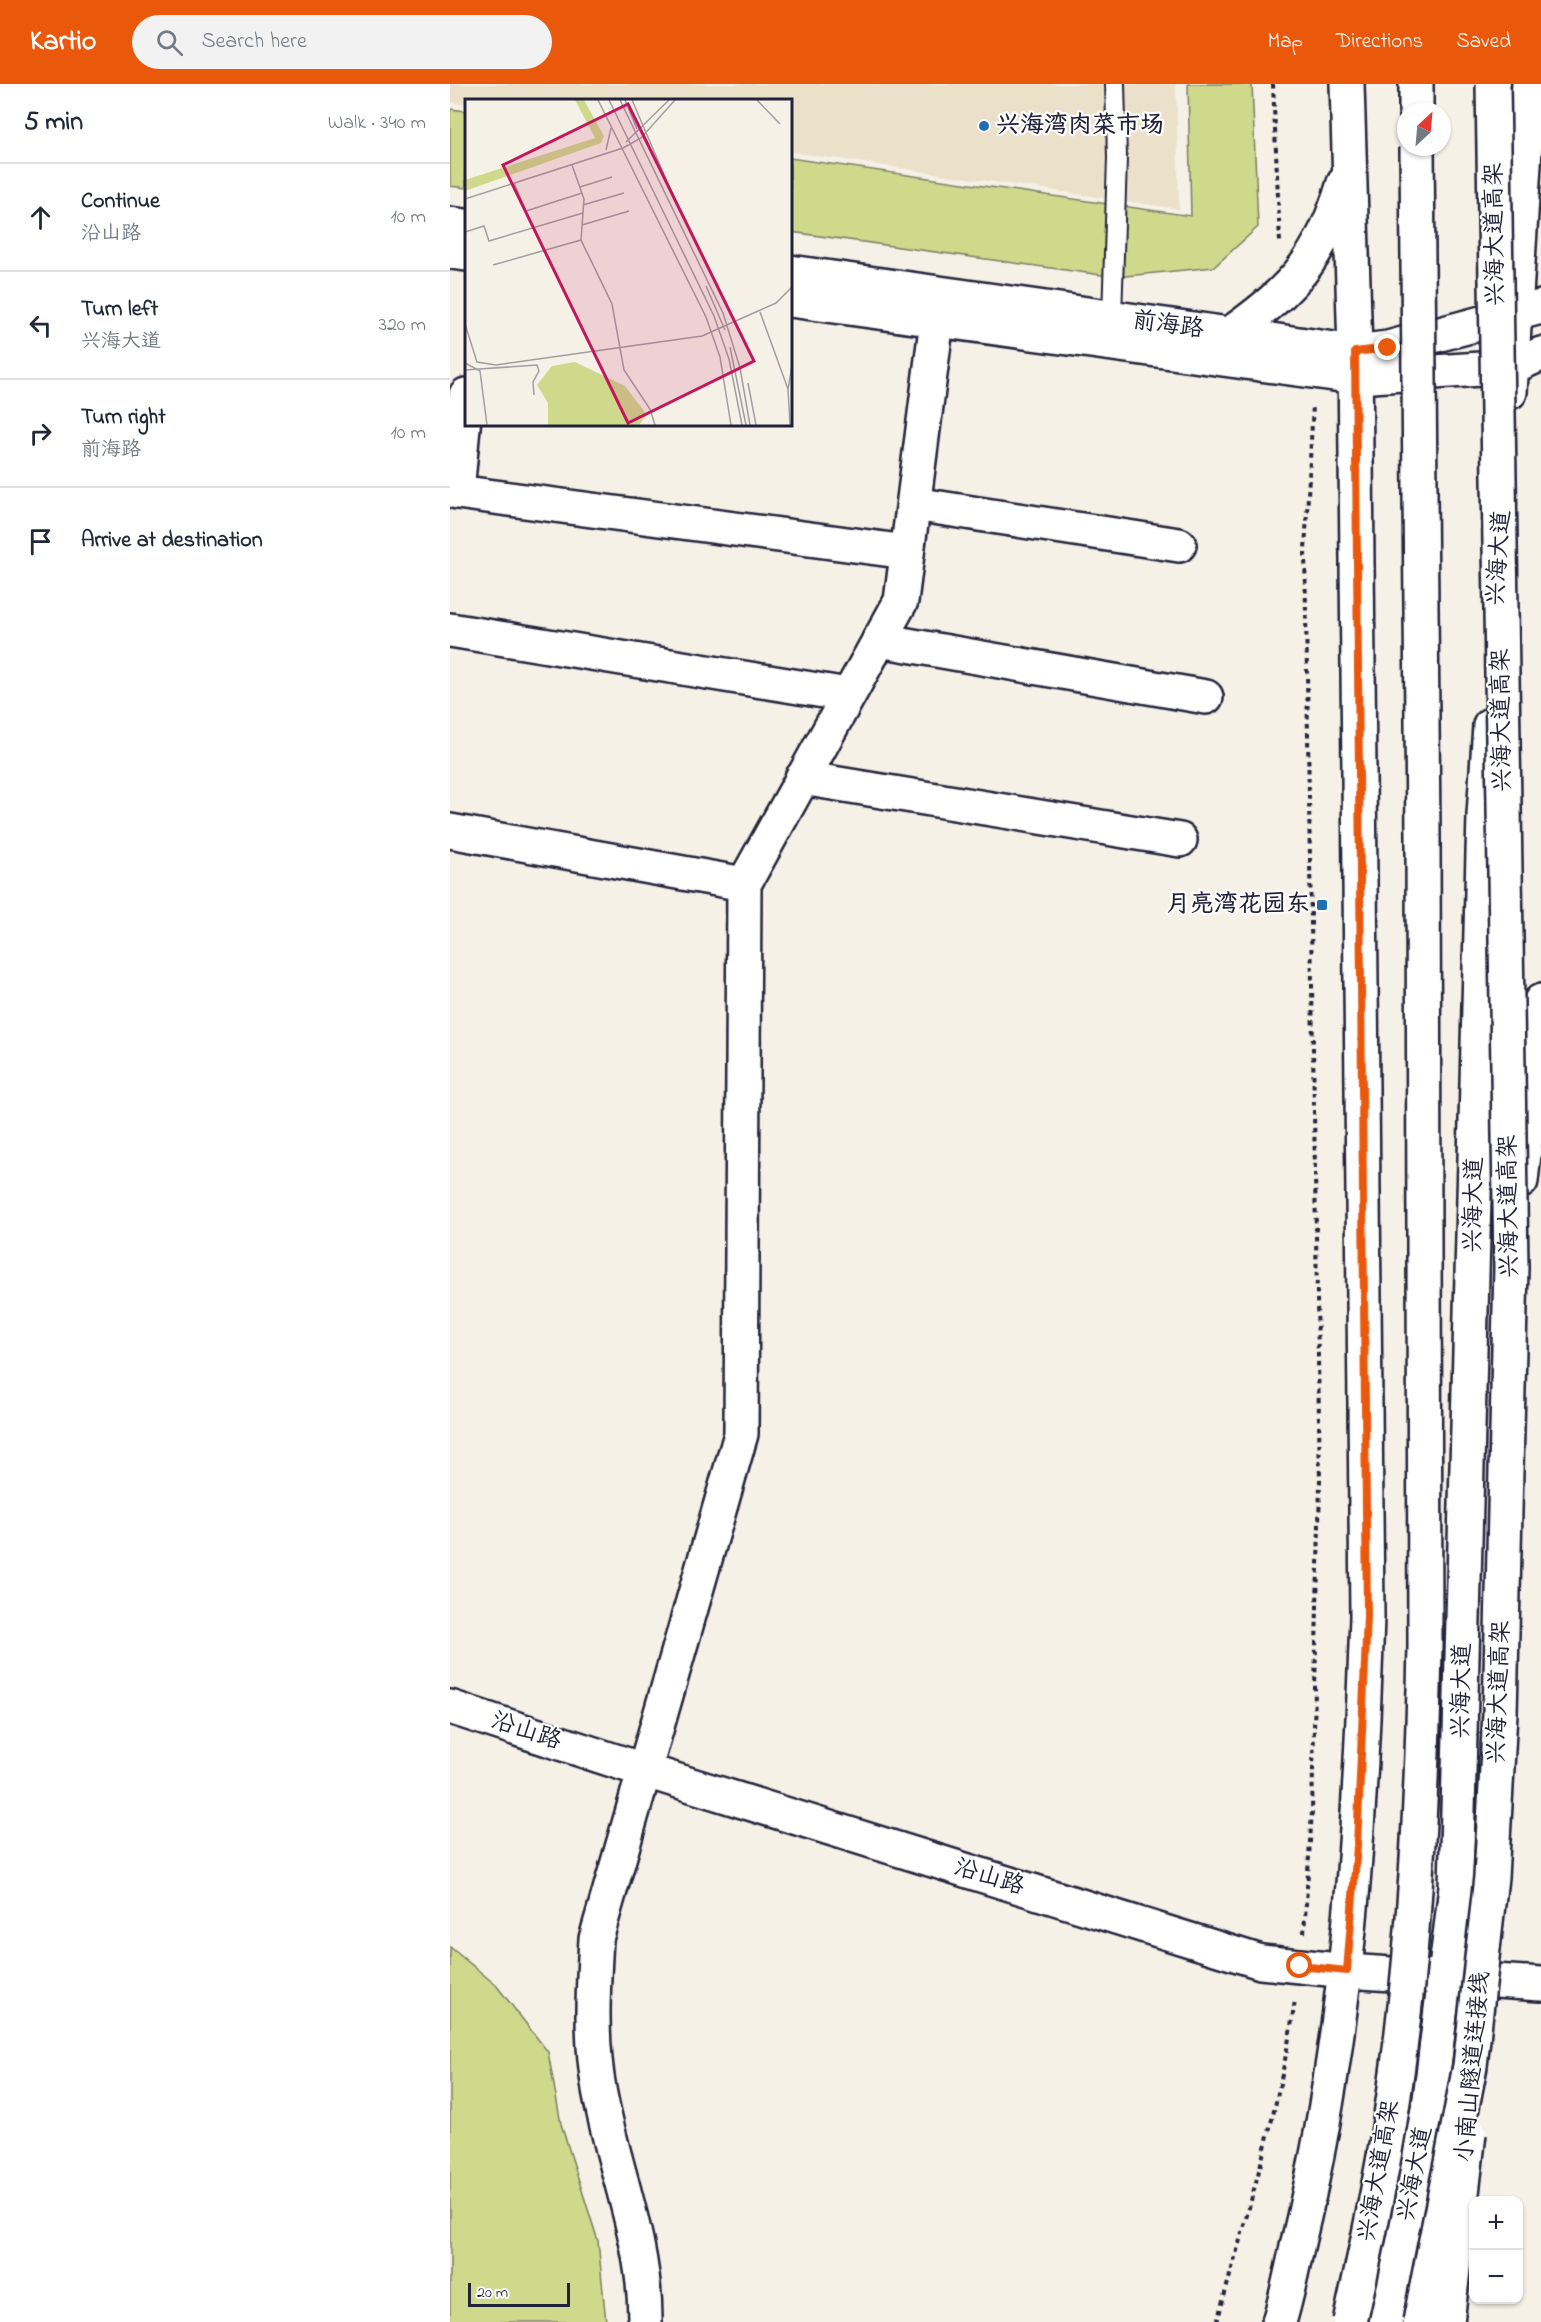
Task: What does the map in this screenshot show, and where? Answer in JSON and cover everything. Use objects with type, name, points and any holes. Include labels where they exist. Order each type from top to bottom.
[{"type":"street","points":[[1279,2322],[1314,2174],[1347,1971],[1357,1846],[1367,1616],[1356,364],[1347,84]]},
{"type":"street","points":[[1416,84],[1416,102]]},
{"type":"street","name":"兴海大道高架","points":[[1420,2322],[1470,2066],[1491,1877],[1500,1713],[1511,1267],[1493,84]]},
{"type":"street","name":"兴海大道","points":[[1386,2322],[1430,2099],[1447,1979],[1456,1887],[1484,815],[1526,360],[1529,310],[1529,84]]},
{"type":"street","name":"兴海大道高架","points":[[1350,2322],[1373,2217],[1394,2096],[1416,1878],[1423,1765],[1425,1646],[1423,836],[1417,156]]},
{"type":"street","points":[[1228,335],[1267,308],[1292,285],[1303,270],[1323,241],[1336,210],[1350,161]]},
{"type":"street","points":[[450,224],[465,226]]},
{"type":"street","points":[[450,252],[465,254]]},
{"type":"street","name":"前海路","points":[[792,272],[1228,335],[1356,364],[1388,348],[1529,310]]},
{"type":"street","name":"前海路","points":[[792,300],[937,320],[1356,364],[1526,360]]},
{"type":"street","points":[[645,2322],[645,2298],[637,2235],[599,2090],[592,2014],[596,1939],[741,1434],[744,884],[901,600],[937,320]]},
{"type":"street","points":[[465,406],[457,492],[907,552]]},
{"type":"street","points":[[914,504],[1179,545]]},
{"type":"street","points":[[450,630],[848,695]]},
{"type":"street","points":[[879,640],[1206,697]]},
{"type":"street","points":[[802,778],[1180,840]]},
{"type":"street","points":[[450,831],[744,884]]},
{"type":"street","points":[[1511,1267],[1541,1000]]},
{"type":"street","name":"沿山路","points":[[450,1707],[643,1770],[1261,1962],[1447,1979],[1541,1984]]},
{"type":"street","name":"小南山隧道连接线","points":[[1447,2322],[1467,2163],[1484,1955]]},
{"type":"lane","points":[[1112,318],[1117,158],[1115,84]]},
{"type":"path","points":[[1273,84],[1281,254]]},
{"type":"path","points":[[1306,1921],[1312,1811],[1320,1483],[1305,550],[1312,419]]},
{"type":"path","points":[[1217,2322],[1290,2031]]},
{"type":"shaded area","name":"兴海湾肉菜市场","points":[[450,84],[1176,84],[1179,209],[792,152],[792,99],[465,99],[465,105],[450,102]]},
{"type":"green space","points":[[1188,84],[1252,84],[1258,227],[1214,267],[1116,277],[792,232],[792,158],[1191,216]]},
{"type":"green space","points":[[450,109],[465,111],[465,188],[450,186]]},
{"type":"green space","points":[[450,1947],[496,1985],[548,2052],[561,2124],[598,2241],[606,2322],[450,2322]]},
{"type":"place","name":"兴海湾肉菜市场","points":[[984,126]]},
{"type":"place","name":"月亮湾花园东","points":[[1322,905]]},
{"type":"route","points":[[1300,1966],[1347,1971],[1357,1846],[1367,1616],[1355,352],[1388,348]]}]
